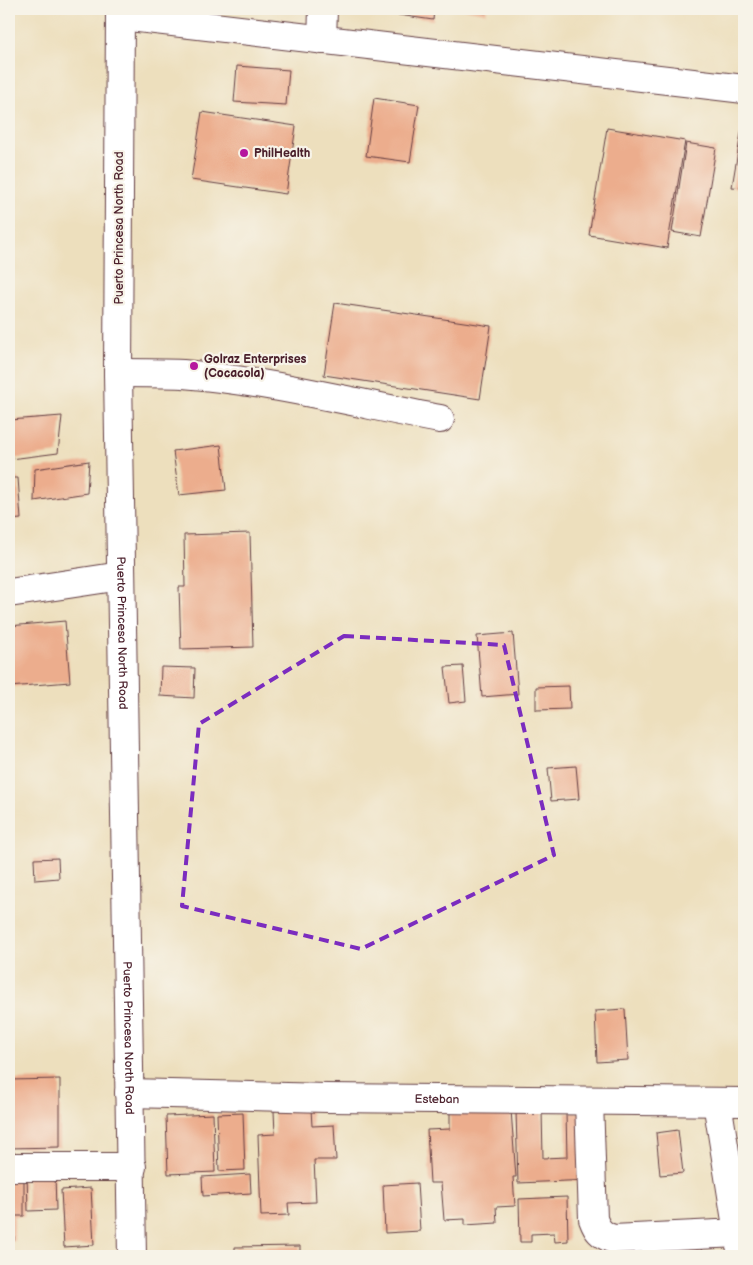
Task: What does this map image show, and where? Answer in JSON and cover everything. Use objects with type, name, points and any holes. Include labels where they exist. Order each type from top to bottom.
[{"type":"street","points":[[322,40],[323,9]]},
{"type":"street","points":[[120,12],[206,18],[322,40],[744,89]]},
{"type":"street","name":"Puerto Princesa North Road","points":[[120,12],[118,373],[132,1256]]},
{"type":"street","points":[[118,373],[183,374],[252,383],[440,419]]},
{"type":"street","points":[[9,593],[121,576]]},
{"type":"street","name":"Esteban","points":[[129,1093],[744,1102]]},
{"type":"street","points":[[589,1101],[593,1219],[597,1230],[613,1239],[740,1245],[717,1102]]},
{"type":"street","points":[[9,1167],[132,1168]]},
{"type":"highlighted area","points":[[344,636],[504,645],[554,855],[361,949],[182,906],[199,724]]},
{"type":"building","points":[[385,9],[434,9],[433,20],[385,13]]},
{"type":"building","points":[[463,9],[487,9],[486,13]]},
{"type":"building","points":[[237,66],[289,70],[286,105],[234,102]]},
{"type":"building","points":[[374,98],[419,105],[410,162],[366,156]]},
{"type":"building","name":"PhilHealth","points":[[202,112],[296,126],[286,194],[191,180]]},
{"type":"building","points":[[744,121],[744,188],[732,187]]},
{"type":"building","points":[[607,128],[685,141],[667,248],[589,235]]},
{"type":"building","points":[[686,143],[716,148],[701,237],[672,232]]},
{"type":"building","points":[[335,303],[491,326],[480,399],[324,375]]},
{"type":"building","points":[[62,416],[58,453],[11,459],[10,420]]},
{"type":"building","points":[[221,445],[226,490],[179,495],[173,451]]},
{"type":"building","points":[[89,461],[87,493],[34,501],[35,469]]},
{"type":"building","points":[[9,478],[18,478],[21,519],[9,520]]},
{"type":"building","points":[[250,533],[253,647],[181,649],[179,587],[185,587],[184,535]]},
{"type":"building","points":[[65,621],[70,682],[9,687],[9,626]]},
{"type":"building","points":[[513,633],[518,694],[482,697],[477,636]]},
{"type":"building","points":[[463,666],[466,701],[449,703],[445,667]]},
{"type":"building","points":[[161,667],[195,668],[194,698],[160,696]]},
{"type":"building","points":[[569,686],[570,709],[536,710],[536,687]]},
{"type":"building","points":[[576,766],[579,799],[551,801],[548,768]]},
{"type":"building","points":[[58,858],[59,878],[35,880],[34,859]]},
{"type":"building","points":[[625,1009],[628,1060],[597,1062],[595,1011]]},
{"type":"building","points":[[60,1079],[60,1147],[9,1148],[9,1080]]},
{"type":"building","points":[[311,1109],[312,1126],[334,1125],[336,1160],[314,1160],[316,1202],[288,1203],[289,1215],[261,1216],[258,1135],[275,1134],[274,1111]]},
{"type":"building","points":[[511,1110],[516,1177],[513,1177],[515,1206],[496,1207],[497,1223],[465,1225],[465,1219],[444,1220],[441,1183],[430,1183],[427,1130],[450,1129],[450,1113]]},
{"type":"building","points":[[542,1110],[543,1158],[567,1157],[566,1113],[587,1112],[590,1180],[518,1183],[516,1111]]},
{"type":"building","points":[[243,1113],[245,1170],[219,1171],[217,1114]]},
{"type":"building","points":[[213,1114],[215,1172],[168,1174],[166,1116]]},
{"type":"building","points":[[678,1130],[683,1173],[660,1175],[656,1133]]},
{"type":"building","points":[[55,1174],[56,1210],[28,1211],[27,1175]]},
{"type":"building","points":[[250,1174],[251,1193],[203,1196],[202,1177]]},
{"type":"building","points":[[9,1181],[24,1181],[24,1216],[14,1216],[14,1241],[9,1242]]},
{"type":"building","points":[[417,1183],[420,1231],[385,1233],[383,1185]]},
{"type":"building","points":[[91,1188],[94,1245],[64,1247],[61,1190]]},
{"type":"building","points":[[567,1197],[568,1241],[555,1242],[554,1233],[531,1234],[531,1242],[520,1242],[519,1199]]},
{"type":"building","points":[[640,1243],[641,1256],[604,1256],[604,1245]]},
{"type":"building","points":[[300,1246],[300,1256],[235,1256],[235,1247]]},
{"type":"building","points":[[701,1246],[702,1256],[657,1256],[657,1249]]},
{"type":"building","points":[[543,1252],[543,1256],[520,1256],[520,1254]]},
{"type":"place","name":"PhilHealth","points":[[244,153]]},
{"type":"place","name":"Golraz Enterprises (Cocacola)","points":[[194,366]]}]
